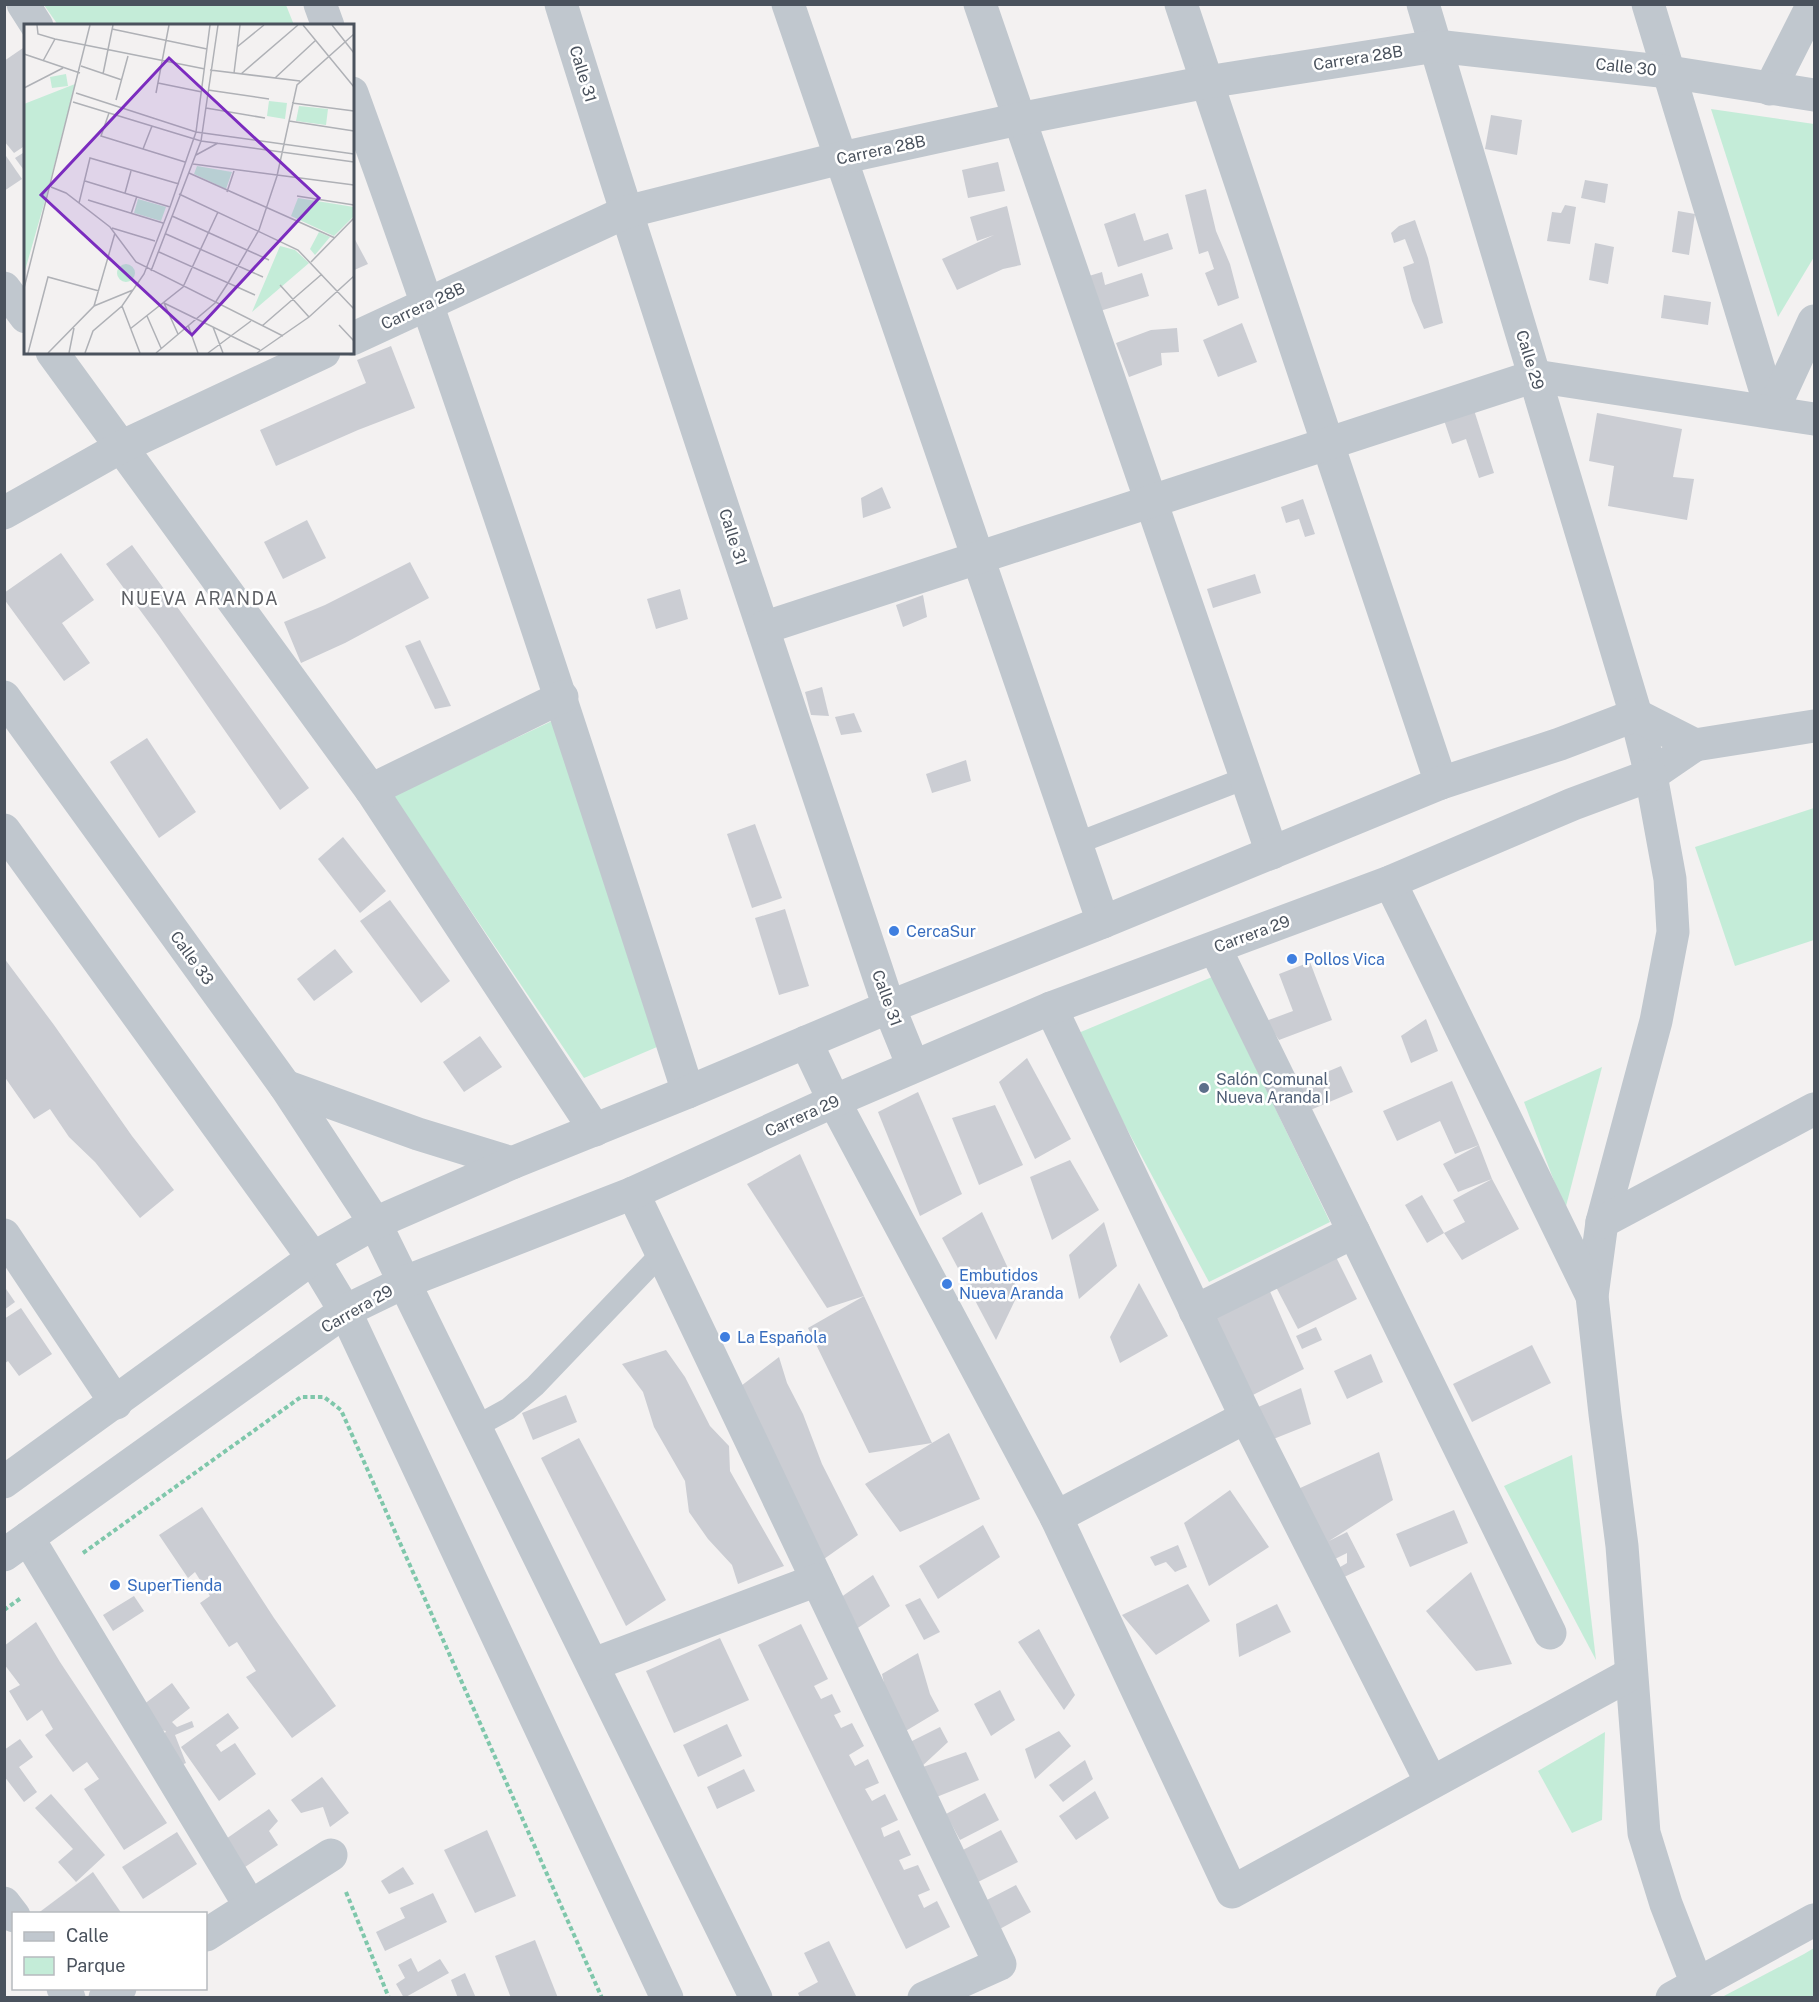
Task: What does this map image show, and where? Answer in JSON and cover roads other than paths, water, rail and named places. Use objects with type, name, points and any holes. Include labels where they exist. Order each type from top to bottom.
[{"type":"street","points":[[23,4],[36,24]]},
{"type":"street","points":[[320,4],[327,24]]},
{"type":"street","name":"Calle 31","points":[[561,4],[626,212],[763,628],[889,1007],[913,1066]]},
{"type":"street","points":[[788,4],[1103,922]]},
{"type":"street","points":[[980,4],[1272,853]]},
{"type":"street","points":[[1181,4],[1441,783]]},
{"type":"street","name":"Calle 29","points":[[1423,4],[1636,715],[1652,775],[1670,879],[1673,932],[1656,1021],[1602,1222],[1592,1296]]},
{"type":"street","points":[[1648,4],[1772,412]]},
{"type":"street","points":[[1770,89],[1813,4]]},
{"type":"street","name":"Carrera 28B","points":[[354,338],[626,212],[841,158],[1019,119],[1207,82],[1436,46]]},
{"type":"street","name":"Calle 30","points":[[1436,46],[1669,72],[1815,95]]},
{"type":"street","points":[[354,98],[429,303],[562,698],[688,1092]]},
{"type":"street","points":[[4,288],[24,314]]},
{"type":"street","points":[[1772,412],[1815,321]]},
{"type":"street","points":[[53,354],[370,790],[595,1130]]},
{"type":"street","points":[[4,513],[121,447],[320,354]]},
{"type":"street","points":[[763,628],[1535,376],[1815,419]]},
{"type":"street","name":"Calle 33","points":[[4,697],[285,1086],[375,1222],[756,1998]]},
{"type":"street","points":[[370,790],[562,698]]},
{"type":"street","points":[[4,1482],[314,1258],[375,1222],[512,1163],[1441,783],[1560,744],[1636,715],[1695,745],[1815,726]]},
{"type":"street","name":"Carrera 29","points":[[16,1546],[345,1311],[405,1281],[633,1193],[913,1066],[1051,1008],[1390,882],[1573,804],[1652,775],[1695,745]]},
{"type":"street","points":[[4,830],[314,1258],[345,1311],[667,1998]]},
{"type":"street","points":[[1390,882],[1592,1296],[1623,1546],[1644,1833],[1666,1904],[1684,1991],[1815,1920]]},
{"type":"street","points":[[1215,948],[1550,1633]]},
{"type":"street","points":[[1051,1008],[1246,1417],[1431,1782]]},
{"type":"street","points":[[806,1042],[834,1101],[1056,1517],[1232,1892],[1631,1674]]},
{"type":"street","points":[[285,1086],[418,1134],[512,1163]]},
{"type":"street","points":[[1602,1222],[1815,1109]]},
{"type":"street","points":[[633,1193],[1000,1964],[924,1998]]},
{"type":"street","points":[[1195,1311],[1354,1232]]},
{"type":"street","points":[[4,1235],[116,1403]]},
{"type":"street","points":[[1056,1517],[1246,1417]]},
{"type":"street","points":[[16,1546],[52,1574],[250,1906]]},
{"type":"street","points":[[594,1664],[817,1580]]},
{"type":"street","points":[[207,1934],[331,1855]]},
{"type":"street","points":[[105,1998],[118,1990]]},
{"type":"lane","points":[[1075,844],[1246,778]]},
{"type":"lane","points":[[477,1426],[508,1409],[535,1386],[662,1253]]},
{"type":"place","name":"CercaSur","points":[[894,931]]},
{"type":"place","name":"Pollos Vica","points":[[1292,959]]},
{"type":"place","name":"Salón Comunal Nueva Aranda I","points":[[1204,1088]]},
{"type":"place","name":"Embutidos Nueva Aranda","points":[[947,1284]]},
{"type":"place","name":"La Española","points":[[725,1337]]},
{"type":"place","name":"SuperTienda","points":[[115,1585]]},
{"type":"district","name":"NUEVA ARANDA","points":[[200,598]]}]
